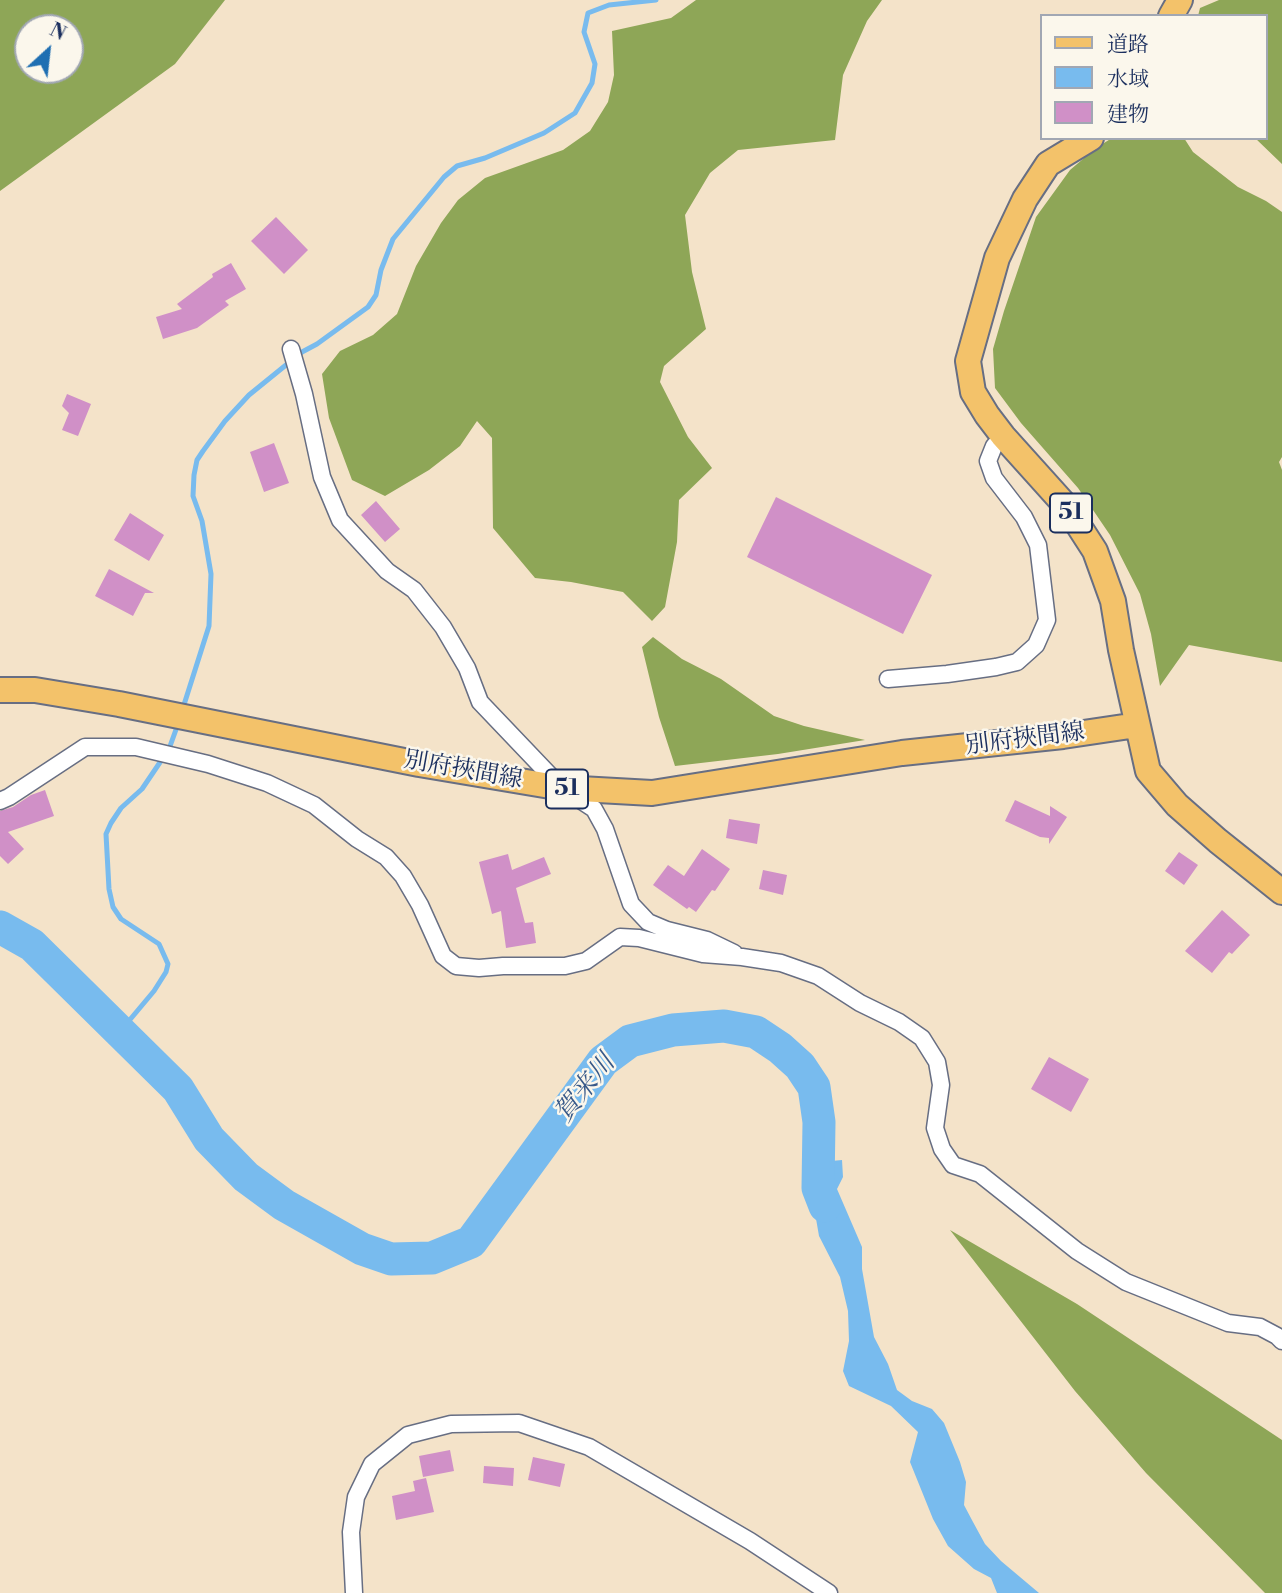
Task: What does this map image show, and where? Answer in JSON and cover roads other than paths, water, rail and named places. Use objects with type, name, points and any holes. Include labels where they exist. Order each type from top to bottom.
[{"type":"main road","name":"51","points":[[1088,140],[1048,164],[1025,199],[997,257],[968,361],[973,391],[1003,436],[1066,506],[1095,551],[1113,601],[1148,771],[1177,805],[1218,841],[1280,885]]},
{"type":"main road","name":"別府挾間線","points":[[0,690],[35,690],[119,704],[419,764],[562,788],[652,793],[902,753],[1063,736],[1137,725]]},
{"type":"street","points":[[291,349],[304,394],[321,477],[340,520],[387,571],[414,590],[443,626],[467,668],[480,702],[562,788],[594,809],[605,829],[631,905],[648,922],[667,930],[707,940],[742,957]]},
{"type":"street","points":[[888,679],[996,667],[1017,662],[1036,645],[1047,620],[1038,545],[1024,517],[994,478],[988,461],[994,446],[1003,436]]},
{"type":"street","points":[[0,801],[85,747],[136,747],[208,764],[267,783],[314,805],[357,839],[386,857],[421,905],[443,956],[456,966],[565,966],[586,961],[620,937],[639,938],[704,954],[781,963],[818,976],[922,1038],[937,1062],[942,1085],[935,1128],[942,1149],[953,1165],[980,1174],[992,1182],[1077,1251],[1126,1282],[1228,1323],[1260,1327],[1282,1341]]},
{"type":"street","points":[[354,1593],[351,1532],[356,1497],[372,1464],[408,1435],[451,1424],[519,1423],[589,1447],[750,1541],[829,1593]]},
{"type":"water","points":[[842,1160],[843,1177],[837,1189],[862,1247],[862,1269],[874,1337],[897,1390],[912,1401],[932,1409],[944,1423],[966,1482],[964,1505],[985,1544],[1039,1593],[997,1593],[991,1578],[974,1569],[948,1546],[933,1519],[910,1462],[918,1432],[891,1406],[849,1386],[843,1371],[849,1341],[848,1311],[840,1277],[819,1236],[810,1184],[810,1163]]},
{"type":"waterway","points":[[182,711],[209,626],[211,574],[202,521],[193,496],[197,460],[225,421],[249,395],[302,352],[368,307],[376,295],[381,270],[393,239],[444,177],[457,166],[485,158],[544,133],[575,113],[592,83],[595,64],[584,32],[588,13],[609,5],[656,0]]},
{"type":"waterway","points":[[119,1030],[154,991],[168,964],[159,944],[121,919],[113,907],[109,889],[106,834],[121,808],[142,789],[169,749],[178,724]]},
{"type":"waterway","name":"賀来川","points":[[0,927],[32,945],[178,1089],[209,1139],[246,1177],[284,1205],[362,1249],[391,1259],[432,1258],[471,1242],[603,1061],[630,1041],[673,1030],[724,1026],[756,1032],[800,1066],[814,1087],[819,1122],[818,1188],[825,1206]]}]
